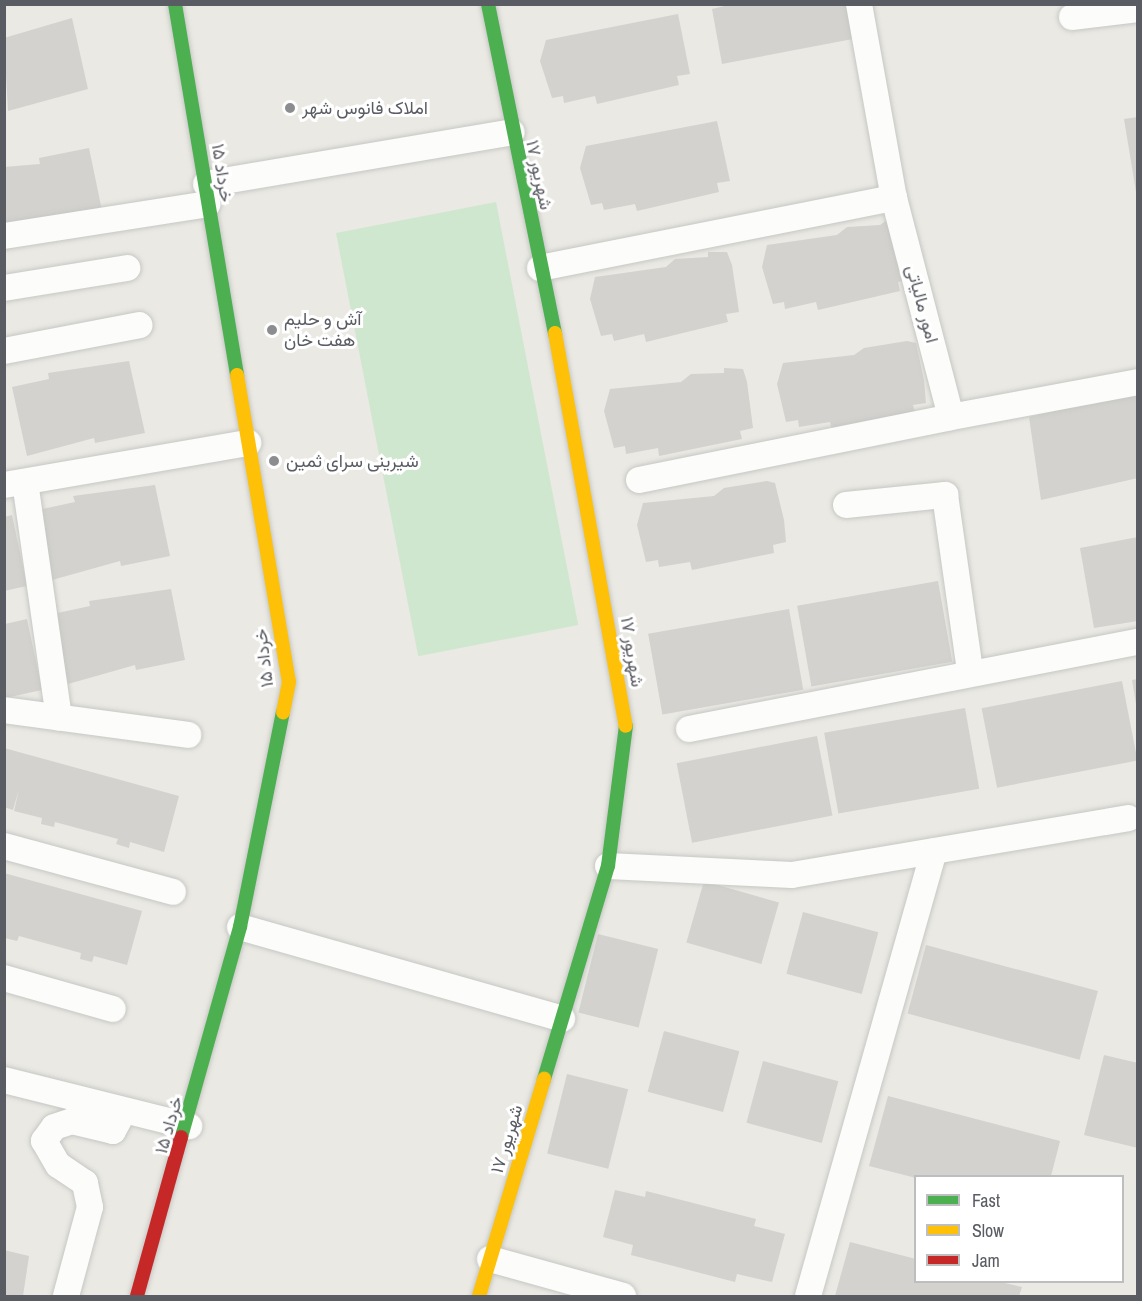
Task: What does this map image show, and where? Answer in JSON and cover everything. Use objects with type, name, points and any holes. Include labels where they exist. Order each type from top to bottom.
[{"type":"street","name":"۱۵ خرداد","points":[[137,1296],[189,1126],[240,927],[289,682],[175,4]]},
{"type":"street","name":"۱۷ شهریور","points":[[479,1296],[608,866],[628,739],[588,494],[512,132],[488,4]]},
{"type":"street","name":"امور مالیاتی","points":[[859,4],[894,198],[951,417]]},
{"type":"street","points":[[1072,17],[1137,9]]},
{"type":"street","points":[[4,236],[512,132]]},
{"type":"street","points":[[540,268],[894,198]]},
{"type":"street","points":[[4,288],[127,268]]},
{"type":"street","points":[[4,351],[140,325]]},
{"type":"street","points":[[639,480],[1137,382]]},
{"type":"street","points":[[59,718],[15,484],[248,443]]},
{"type":"street","points":[[846,505],[945,495],[970,670]]},
{"type":"street","points":[[689,729],[970,670],[1137,642]]},
{"type":"street","points":[[4,710],[188,735]]},
{"type":"street","points":[[608,866],[792,875],[1128,818]]},
{"type":"street","points":[[4,846],[172,892]]},
{"type":"street","points":[[808,1296],[934,851]]},
{"type":"street","points":[[240,927],[562,1019]]},
{"type":"street","points":[[4,978],[113,1009]]},
{"type":"street","points":[[4,1080],[123,1112],[189,1126]]},
{"type":"street","points":[[66,1296],[90,1207],[85,1182],[58,1165],[44,1141],[54,1127],[72,1121],[113,1131],[123,1112]]},
{"type":"street","points":[[490,1259],[623,1296]]},
{"type":"green space","points":[[496,202],[578,625],[418,656],[336,233]]},
{"type":"building","points":[[733,4],[851,4],[858,38],[722,64],[712,9]]},
{"type":"building","points":[[678,14],[690,74],[677,76],[679,85],[597,104],[595,96],[564,103],[563,96],[552,98],[540,61],[546,40]]},
{"type":"building","points":[[72,18],[88,89],[8,111],[4,38]]},
{"type":"building","points":[[1138,117],[1138,192],[1136,192],[1124,119]]},
{"type":"building","points":[[717,121],[730,181],[717,183],[719,192],[637,211],[635,204],[604,210],[602,203],[591,205],[580,168],[586,146]]},
{"type":"building","points":[[89,148],[104,220],[4,240],[4,167],[40,164],[39,158]]},
{"type":"building","points":[[890,218],[911,279],[898,282],[900,291],[818,310],[816,302],[785,309],[784,302],[773,304],[762,267],[767,245],[837,235],[847,227],[880,225]]},
{"type":"building","points":[[708,252],[727,252],[732,265],[739,312],[726,314],[728,322],[646,342],[644,334],[614,341],[612,334],[601,336],[590,299],[595,277],[666,267],[675,259],[708,257]]},
{"type":"building","points":[[907,341],[916,343],[924,380],[926,403],[913,405],[915,413],[832,430],[830,422],[799,427],[798,420],[786,422],[777,384],[783,363],[854,355],[864,348]]},
{"type":"building","points":[[129,361],[145,433],[95,443],[94,438],[27,456],[12,387],[49,379],[48,373]]},
{"type":"building","points":[[724,368],[743,369],[747,382],[753,428],[740,431],[742,439],[659,456],[658,448],[626,454],[625,446],[614,448],[604,411],[610,389],[681,382],[691,374],[724,373]]},
{"type":"building","points":[[1138,392],[1138,478],[1041,500],[1029,417]]},
{"type":"building","points":[[767,481],[775,483],[784,520],[786,542],[773,545],[774,553],[692,570],[690,562],[659,567],[658,560],[646,562],[637,525],[643,503],[714,496],[724,488]]},
{"type":"building","points":[[155,485],[170,556],[121,566],[120,561],[52,580],[38,510],[75,502],[73,496]]},
{"type":"building","points":[[12,515],[27,586],[4,591],[4,517]]},
{"type":"building","points":[[1138,537],[1138,621],[1094,628],[1080,548]]},
{"type":"building","points":[[938,581],[952,662],[811,687],[797,606]]},
{"type":"building","points":[[171,589],[185,660],[136,670],[135,665],[68,684],[53,614],[90,606],[89,601]]},
{"type":"building","points":[[789,609],[803,690],[662,715],[648,634]]},
{"type":"building","points":[[27,619],[42,690],[5,698],[5,624]]},
{"type":"building","points":[[1138,679],[1138,704],[1136,704],[1132,680]]},
{"type":"building","points":[[1122,681],[1137,761],[997,788],[982,708]]},
{"type":"building","points":[[965,708],[979,789],[838,814],[824,733]]},
{"type":"building","points":[[817,736],[832,816],[692,843],[677,763]]},
{"type":"building","points":[[4,748],[179,796],[164,852],[130,842],[129,848],[116,844],[118,839],[55,822],[54,827],[41,824],[42,818],[14,811],[19,789],[13,810],[4,807]]},
{"type":"building","points":[[4,873],[142,911],[127,965],[94,956],[92,962],[80,959],[81,953],[19,936],[17,941],[5,938]]},
{"type":"building","points":[[704,881],[779,902],[761,964],[686,943]]},
{"type":"building","points":[[803,912],[878,932],[862,994],[786,974]]},
{"type":"building","points":[[598,934],[658,949],[639,1028],[578,1013]]},
{"type":"building","points":[[926,945],[1098,991],[1080,1060],[908,1014]]},
{"type":"building","points":[[664,1031],[739,1051],[723,1112],[648,1092]]},
{"type":"building","points":[[1104,1055],[1138,1063],[1138,1148],[1084,1135]]},
{"type":"building","points":[[763,1061],[838,1081],[822,1143],[746,1123]]},
{"type":"building","points":[[567,1074],[628,1089],[608,1169],[547,1154]]},
{"type":"building","points":[[888,1096],[1060,1141],[1051,1175],[914,1175],[914,1177],[869,1166]]},
{"type":"building","points":[[615,1190],[645,1197],[646,1191],[756,1219],[754,1226],[785,1234],[772,1282],[737,1274],[735,1282],[631,1255],[633,1245],[603,1237]]},
{"type":"building","points":[[850,1242],[914,1258],[914,1283],[1004,1283],[1022,1287],[1019,1296],[835,1296]]},
{"type":"building","points":[[4,1250],[29,1256],[23,1296],[4,1296]]},
{"type":"traffic: fast","points":[[175,4],[237,375]]},
{"type":"traffic: fast","points":[[488,4],[555,333]]},
{"type":"traffic: fast","points":[[181,1137],[240,927],[283,712]]},
{"type":"traffic: fast","points":[[544,1079],[608,866],[626,726]]},
{"type":"traffic: slow","points":[[555,333],[626,726]]},
{"type":"traffic: slow","points":[[237,375],[289,682],[283,712]]},
{"type":"traffic: slow","points":[[479,1296],[544,1079]]},
{"type":"traffic: jam","points":[[137,1296],[181,1137]]},
{"type":"place","name":"املاک فانوس شهر","points":[[290,108]]},
{"type":"place","name":"آش و حلیم هفت خان","points":[[272,330]]},
{"type":"place","name":"شیرینی سرای ثمین","points":[[274,461]]}]
